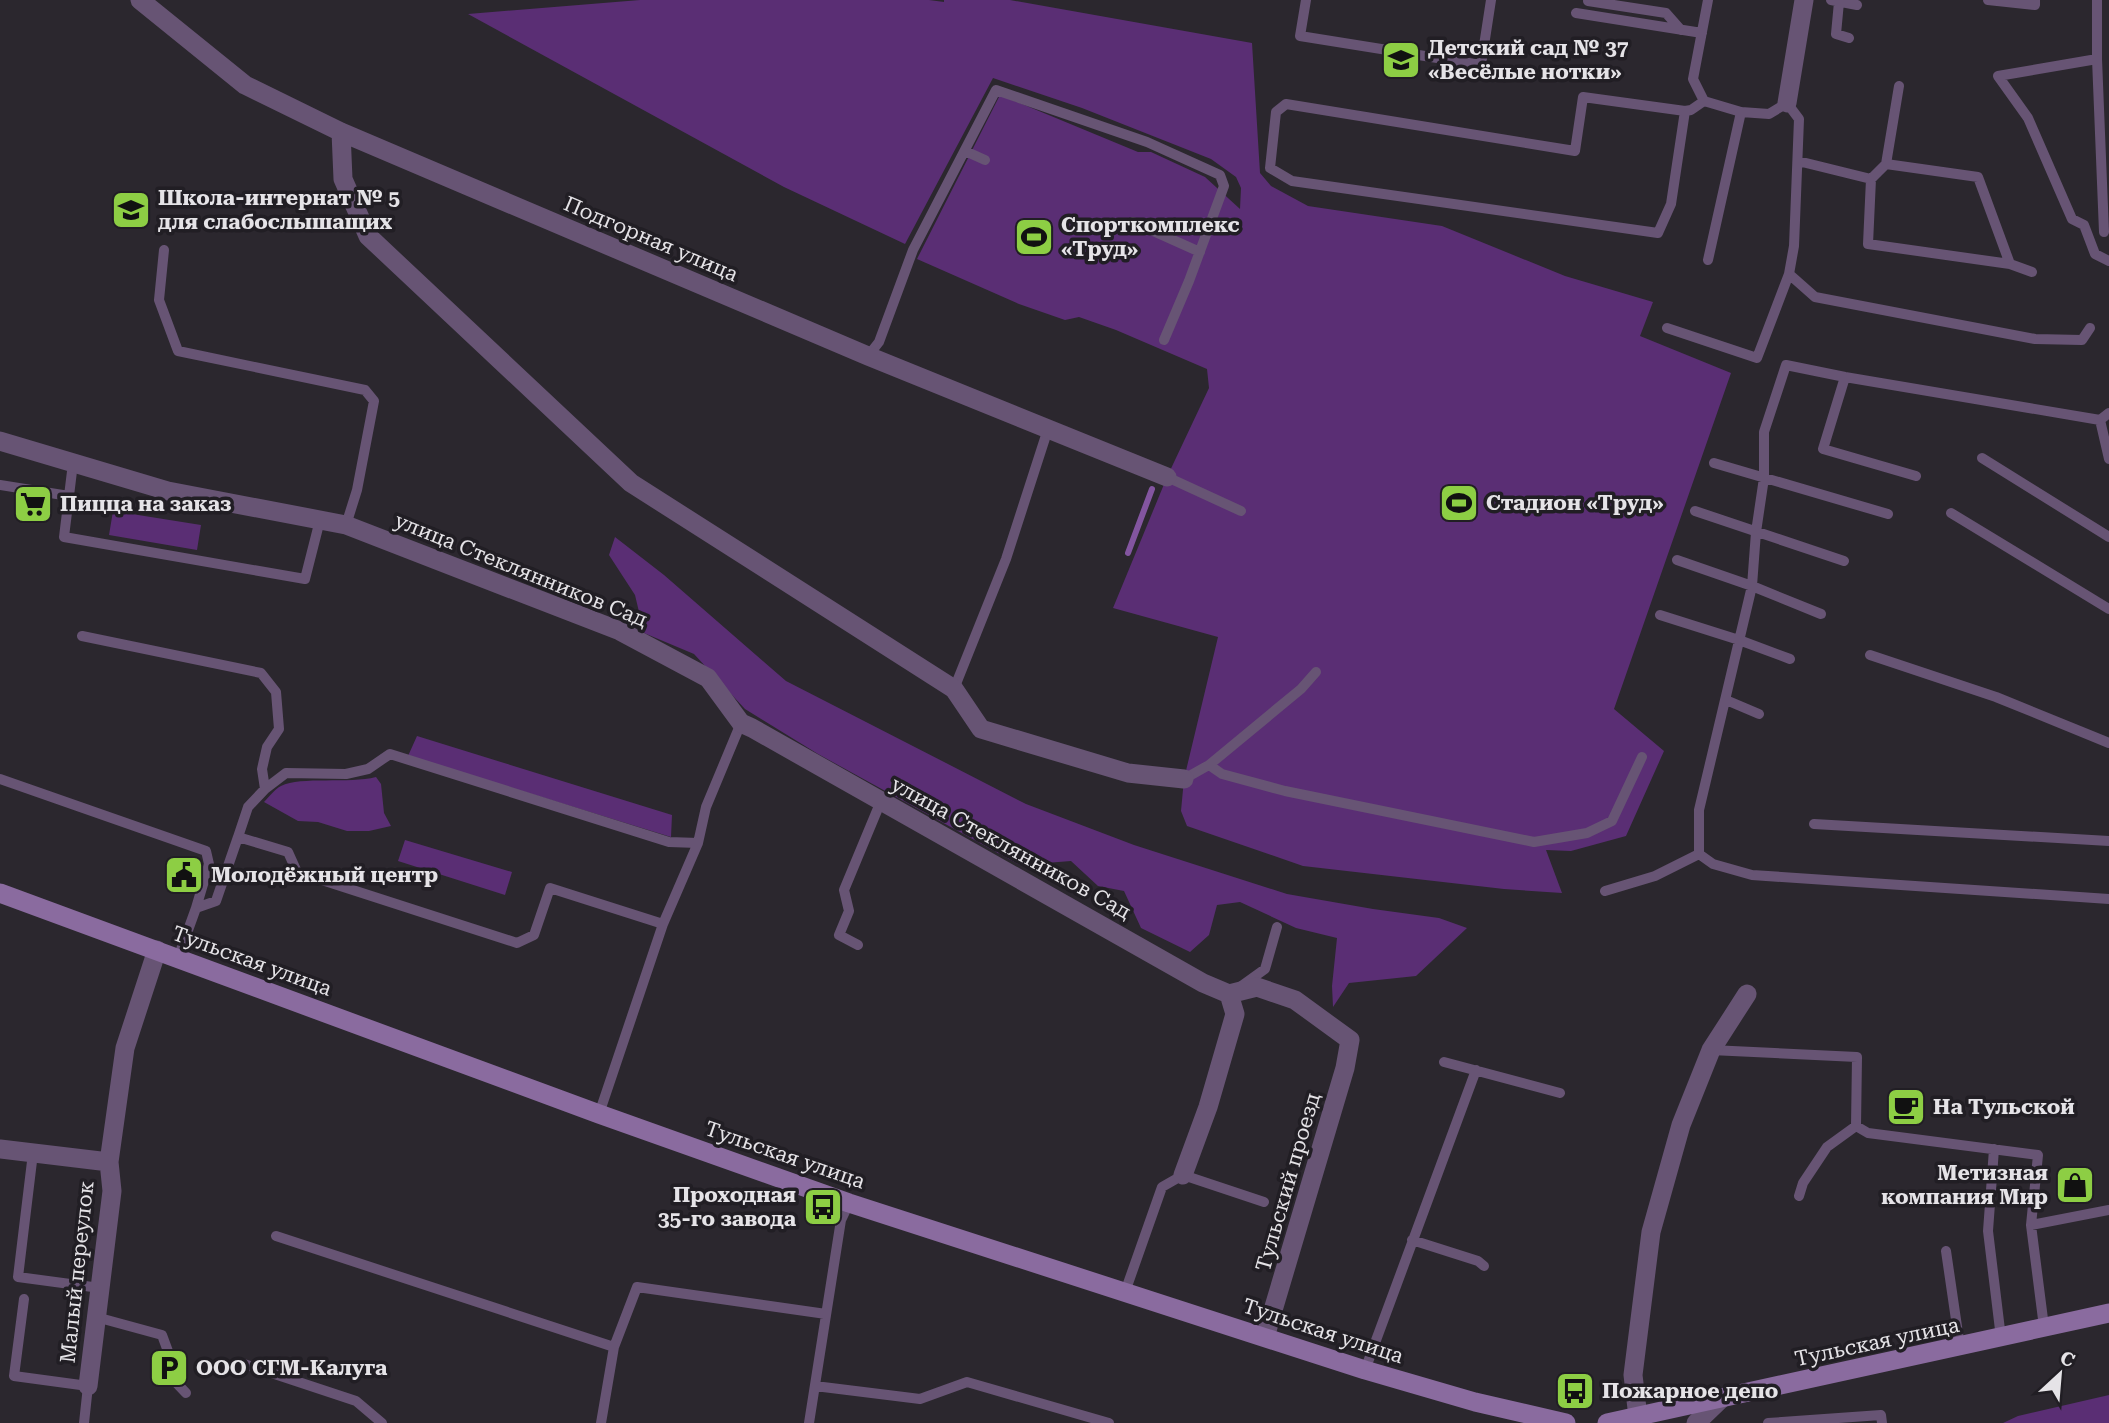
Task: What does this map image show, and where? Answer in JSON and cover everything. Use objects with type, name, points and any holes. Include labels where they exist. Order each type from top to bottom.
[{"type":"main road","name":"Тульская улица","points":[[0,893],[599,1114],[849,1203],[1365,1370],[1475,1402],[1566,1423]]},
{"type":"main road","name":"Тульская улица","points":[[1607,1423],[1648,1418],[1721,1399],[2109,1313]]},
{"type":"street","name":"Подгорная улица","points":[[140,0],[245,85],[341,132],[867,356],[1167,477]]},
{"type":"street","points":[[1787,103],[1804,0]]},
{"type":"street","points":[[341,132],[343,179],[368,236],[631,483],[954,689],[981,729],[1128,773],[1184,779]]},
{"type":"street","name":"улица Стеклянников Сад","points":[[0,441],[168,491],[346,524],[620,631],[708,678],[741,723],[1203,983],[1229,994]]},
{"type":"street","name":"Малый переулок","points":[[88,1386],[112,1191],[109,1163],[125,1048],[157,950]]},
{"type":"street","name":"Тульский проезд","points":[[1229,994],[1257,987],[1295,1000],[1350,1040],[1345,1068],[1265,1337]]},
{"type":"street","points":[[1183,1175],[1208,1107],[1235,1014],[1229,994]]},
{"type":"street","points":[[1648,1418],[1633,1375],[1651,1232],[1681,1125],[1711,1050],[1747,994]]},
{"type":"street","name":"Малый переулок","points":[[0,1149],[109,1163]]},
{"type":"street","points":[[1703,1421],[1721,1399]]},
{"type":"lane","points":[[1306,0],[1300,36],[1481,65],[1491,0]]},
{"type":"lane","points":[[1667,328],[1757,358],[1789,274],[1794,246],[1799,120],[1787,103],[1769,114],[1741,112],[1704,101],[1693,79],[1708,0]]},
{"type":"lane","points":[[1988,0],[2035,5],[2035,0]]},
{"type":"lane","points":[[2097,0],[2104,232]]},
{"type":"lane","points":[[1588,1],[1666,13],[1681,30]]},
{"type":"lane","points":[[1849,38],[1836,34],[1835,1],[1857,5]]},
{"type":"lane","points":[[1576,13],[1702,33]]},
{"type":"lane","points":[[2097,60],[1998,76],[2028,118],[2072,219],[2084,225],[2095,254],[2109,261]]},
{"type":"lane","points":[[1899,86],[1886,164],[1871,180],[1868,244],[2011,264],[2032,272]]},
{"type":"lane","points":[[867,356],[879,342],[913,250],[996,90],[1147,142],[1220,175],[1224,187],[1164,340]]},
{"type":"lane","points":[[1685,111],[1671,204],[1658,233],[1292,181],[1269,168],[1276,112],[1286,104],[1575,151],[1583,97],[1685,111],[1704,101]]},
{"type":"lane","points":[[1707,260],[1741,112]]},
{"type":"lane","points":[[965,151],[985,160]]},
{"type":"lane","points":[[1798,161],[1871,180]]},
{"type":"lane","points":[[1886,164],[1978,177],[2011,264]]},
{"type":"lane","points":[[1133,222],[1200,252]]},
{"type":"lane","points":[[164,250],[159,300],[178,351],[365,390],[374,401],[357,490],[346,524]]},
{"type":"lane","points":[[1789,274],[1815,297],[2035,339],[2082,340],[2090,328]]},
{"type":"lane","points":[[1699,854],[1699,810],[1752,586],[1764,478],[1764,432],[1786,365],[1845,377],[2104,416],[2109,459]]},
{"type":"lane","points":[[1845,377],[1823,449],[1916,476]]},
{"type":"lane","points":[[954,689],[1006,559],[1048,429]]},
{"type":"lane","points":[[1982,458],[2109,537]]},
{"type":"lane","points":[[73,463],[64,537],[305,579],[320,520]]},
{"type":"lane","points":[[1714,463],[1888,514]]},
{"type":"lane","points":[[1167,477],[1241,511]]},
{"type":"lane","points":[[0,485],[69,496]]},
{"type":"lane","points":[[1695,511],[1844,561]]},
{"type":"lane","points":[[1951,513],[2109,609]]},
{"type":"lane","points":[[1677,560],[1821,614]]},
{"type":"lane","points":[[1660,615],[1790,659]]},
{"type":"lane","points":[[82,636],[261,673],[276,692],[279,730],[267,747],[262,769],[265,789]]},
{"type":"lane","points":[[1870,655],[1996,697],[2109,743]]},
{"type":"lane","points":[[1184,779],[1209,765],[1301,689],[1316,672]]},
{"type":"lane","points":[[1726,700],[1759,714]]},
{"type":"lane","points":[[599,1114],[663,924],[698,843],[706,807],[741,723]]},
{"type":"lane","points":[[196,908],[216,901],[248,807],[265,789],[286,773],[346,774],[368,769],[390,754],[669,842],[698,843]]},
{"type":"lane","points":[[1209,765],[1222,774],[1285,790],[1534,842],[1587,833],[1612,821],[1642,757]]},
{"type":"lane","points":[[0,779],[206,851],[209,864],[178,958]]},
{"type":"lane","points":[[858,945],[839,935],[849,911],[844,890],[881,801]]},
{"type":"lane","points":[[1814,824],[2109,841]]},
{"type":"lane","points":[[238,837],[288,852],[298,872],[517,943],[534,935],[550,888],[663,924]]},
{"type":"lane","points":[[1605,891],[1655,876],[1699,854]]},
{"type":"lane","points":[[1699,854],[1713,864],[1752,875],[2109,899]]},
{"type":"lane","points":[[1229,994],[1265,969],[1277,927]]},
{"type":"lane","points":[[1711,1050],[1857,1058],[1856,1126]]},
{"type":"lane","points":[[1444,1062],[1560,1093]]},
{"type":"lane","points":[[1365,1370],[1476,1070]]},
{"type":"lane","points":[[1856,1126],[1868,1133],[2038,1155],[2031,1226],[2044,1327]]},
{"type":"lane","points":[[1799,1196],[1803,1183],[1827,1147],[1856,1126]]},
{"type":"lane","points":[[1994,1149],[1988,1231],[2001,1338]]},
{"type":"lane","points":[[33,1153],[18,1277],[100,1288]]},
{"type":"lane","points":[[1125,1292],[1162,1187],[1183,1175],[1264,1202]]},
{"type":"lane","points":[[809,1423],[841,1220],[849,1203]]},
{"type":"lane","points":[[2031,1226],[2109,1210]]},
{"type":"lane","points":[[276,1236],[614,1347]]},
{"type":"lane","points":[[1412,1241],[1478,1261],[1484,1266]]},
{"type":"lane","points":[[1946,1251],[1960,1347]]},
{"type":"lane","points":[[601,1423],[614,1347],[637,1287],[826,1314]]},
{"type":"lane","points":[[24,1299],[14,1377],[88,1386],[84,1423]]},
{"type":"lane","points":[[96,1317],[162,1335],[169,1354],[166,1372],[186,1393]]},
{"type":"lane","points":[[237,1362],[356,1401],[382,1423]]},
{"type":"lane","points":[[815,1386],[920,1399],[967,1382],[1110,1423]]},
{"type":"lane","points":[[1768,1423],[1881,1415],[1882,1423]]},
{"type":"shaded area","points":[[640,0],[1010,0],[1252,43],[1260,173],[1271,186],[1308,206],[1442,226],[1565,276],[1653,302],[1640,336],[1731,373],[1614,709],[1664,751],[1626,836],[1571,851],[1546,850],[1562,893],[1303,866],[1187,826],[1181,811],[1184,779],[1218,637],[1113,608],[1167,477],[1209,388],[1207,369],[1079,317],[1065,320],[1019,304],[917,259],[1000,95],[1138,152],[1151,152],[1205,177],[1240,209],[1241,188],[1236,177],[1211,159],[1082,108],[993,78],[905,244],[784,187],[468,14]]},
{"type":"shaded area","points":[[113,511],[201,525],[197,550],[109,535]]},
{"type":"shaded area","points":[[615,537],[664,575],[786,681],[1026,804],[1134,845],[1287,894],[1439,918],[1467,928],[1416,976],[1349,983],[1333,1007],[1332,986],[1337,938],[1296,928],[1240,902],[1217,905],[1209,935],[1190,952],[1141,928],[1124,891],[1098,886],[1071,861],[1020,865],[818,754],[745,709],[694,654],[644,633],[635,595],[609,555]]},
{"type":"shaded area","points":[[417,736],[672,815],[671,837],[408,756]]},
{"type":"shaded area","points":[[376,777],[381,784],[384,813],[391,826],[369,831],[347,831],[318,822],[298,821],[264,802],[279,787],[290,783]]},
{"type":"shaded area","points":[[405,840],[512,872],[505,895],[398,861]]},
{"type":"shaded area","points":[[2109,1395],[2109,1423],[2003,1423],[2018,1416]]},
{"type":"waterway","points":[[1128,553],[1152,489]]},
{"type":"place","name":"Детский сад № 37 «Весёлые нотки»","points":[[1401,60]]},
{"type":"place","name":"Школа-интернат № 5 для слабослышащих","points":[[131,210]]},
{"type":"place","name":"Спорткомплекс «Труд»","points":[[1034,237]]},
{"type":"place","name":"Стадион «Труд»","points":[[1459,503]]},
{"type":"place","name":"Пицца на заказ","points":[[33,504]]},
{"type":"place","name":"Молодёжный центр","points":[[184,875]]},
{"type":"place","name":"На Тульской","points":[[1906,1107]]},
{"type":"place","name":"Метизная компания Мир","points":[[2075,1185]]},
{"type":"place","name":"Проходная 35-го завода","points":[[823,1207]]},
{"type":"place","name":"ООО СГМ-Калуга","points":[[169,1368]]},
{"type":"place","name":"Пожарное депо","points":[[1575,1391]]}]
